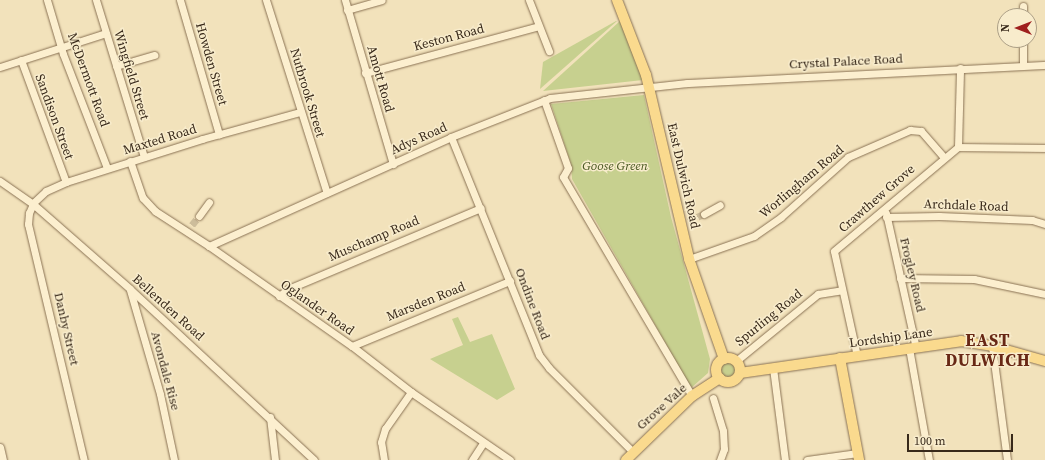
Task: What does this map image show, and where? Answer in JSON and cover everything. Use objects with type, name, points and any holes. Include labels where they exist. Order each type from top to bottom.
[{"type":"main road","name":"East Dulwich Road","points":[[617,0],[628,24],[649,86],[685,224],[689,259],[724,359]]},
{"type":"main road","name":"Lordship Lane","points":[[740,373],[961,341],[992,346],[1045,361]]},
{"type":"main road","points":[[840,358],[859,457]]},
{"type":"main road","points":[[724,359],[736,360],[740,373],[731,381],[720,378],[717,366],[724,359]]},
{"type":"main road","name":"Grove Vale","points":[[629,456],[692,396],[720,378]]},
{"type":"street","name":"McDermott Road","points":[[47,0],[62,46],[108,168]]},
{"type":"street","name":"Wingfield Street","points":[[96,0],[144,157]]},
{"type":"street","name":"Howden Street","points":[[180,0],[219,134]]},
{"type":"street","name":"Nutbrook Street","points":[[266,0],[300,112],[327,193]]},
{"type":"street","name":"Amott Road","points":[[345,0],[365,73],[393,164]]},
{"type":"street","points":[[347,10],[382,0]]},
{"type":"street","points":[[529,0],[550,51]]},
{"type":"street","name":"Keston Road","points":[[365,73],[539,26]]},
{"type":"street","points":[[0,67],[106,33]]},
{"type":"street","points":[[1023,48],[1023,65]]},
{"type":"street","points":[[116,66],[154,55]]},
{"type":"street","name":"Sandison Street","points":[[21,60],[66,182]]},
{"type":"street","name":"Crystal Palace Road","points":[[649,86],[960,68],[1045,65]]},
{"type":"street","points":[[960,68],[958,147],[1045,148]]},
{"type":"street","name":"Adys Road","points":[[210,246],[451,137],[544,100],[649,86]]},
{"type":"street","points":[[544,100],[568,168],[563,177],[692,396]]},
{"type":"street","name":"Maxted Road","points":[[33,204],[46,191],[66,182],[219,134],[300,112]]},
{"type":"street","name":"Worlingham Road","points":[[689,259],[754,236],[781,218],[848,157],[910,130],[921,131],[944,157]]},
{"type":"street","name":"Ondine Road","points":[[451,137],[542,359],[629,456]]},
{"type":"street","name":"Crawthew Grove","points":[[857,356],[834,251],[944,157],[958,147]]},
{"type":"street","name":"Oglander Road","points":[[130,161],[137,184],[148,205],[210,246],[352,346],[411,392],[483,443],[510,460]]},
{"type":"street","name":"Bellenden Road","points":[[0,181],[33,204],[130,289],[270,417],[314,460]]},
{"type":"street","points":[[199,216],[209,202]]},
{"type":"street","name":"Danby Street","points":[[33,204],[29,213],[28,224],[84,460]]},
{"type":"street","points":[[704,214],[720,205]]},
{"type":"street","name":"Frogley Road","points":[[886,207],[886,217],[900,278],[913,348],[929,460]]},
{"type":"street","name":"Muschamp Road","points":[[280,296],[288,289],[481,208]]},
{"type":"street","name":"Archdale Road","points":[[886,217],[939,216],[1032,220],[1045,224]]},
{"type":"street","points":[[187,232],[192,225]]},
{"type":"street","points":[[900,278],[974,279],[1045,294]]},
{"type":"street","name":"Marsden Road","points":[[352,346],[510,281]]},
{"type":"street","name":"Avondale Rise","points":[[130,289],[160,394],[174,460]]},
{"type":"street","name":"Spurling Road","points":[[736,360],[818,294],[842,290]]},
{"type":"street","points":[[992,346],[1007,460]]},
{"type":"street","points":[[773,368],[785,460]]},
{"type":"street","points":[[384,460],[381,442],[385,429],[411,392]]},
{"type":"street","points":[[713,398],[723,430],[724,449],[720,460]]},
{"type":"street","points":[[270,417],[275,460]]},
{"type":"street","points":[[472,460],[483,443]]},
{"type":"street","points":[[0,447],[3,460]]},
{"type":"street","points":[[807,460],[859,457]]},
{"type":"green space","points":[[617,21],[540,89],[543,62]]},
{"type":"green space","points":[[620,21],[643,80],[543,91],[586,52]]},
{"type":"green space","name":"Goose Green","points":[[644,95],[671,217],[710,359],[708,373],[691,388],[572,179],[571,164],[551,104]]},
{"type":"green space","points":[[458,317],[470,342],[492,334],[515,389],[497,400],[430,359],[463,345],[452,319]]},
{"type":"green space","points":[[728,362],[735,367],[736,370],[731,377],[728,378],[721,373],[720,370],[725,363]]},
{"type":"tunnel","points":[[688,221],[704,214]]},
{"type":"tunnel","points":[[192,225],[199,216]]},
{"type":"district","name":"EAST DULWICH","points":[[988,351]]}]
